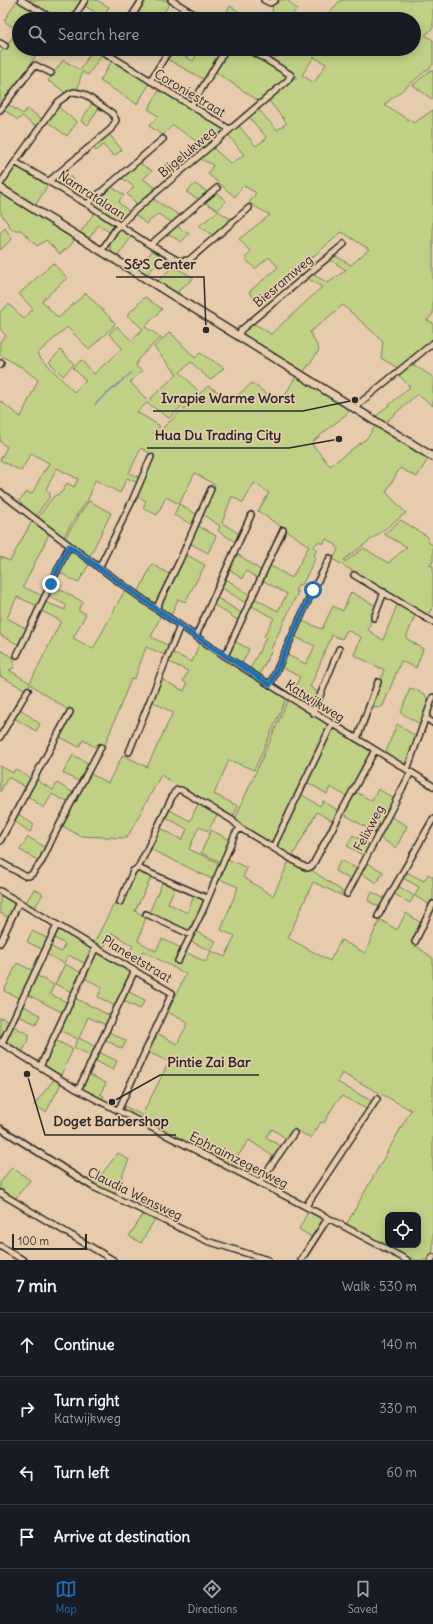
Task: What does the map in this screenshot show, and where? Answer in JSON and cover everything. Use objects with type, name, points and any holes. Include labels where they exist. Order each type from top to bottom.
[{"type":"street","points":[[77,12],[85,0]]},
{"type":"street","points":[[134,12],[142,0]]},
{"type":"street","points":[[171,0],[190,12]]},
{"type":"street","points":[[264,0],[270,3],[275,0]]},
{"type":"street","points":[[25,1],[42,12]]},
{"type":"street","name":"Coroniestraat","points":[[111,56],[229,129]]},
{"type":"street","points":[[150,81],[166,56]]},
{"type":"street","points":[[191,106],[222,56]]},
{"type":"street","name":"Bijgelukweg","points":[[102,250],[119,226],[133,212],[287,81],[291,75],[260,56]]},
{"type":"street","points":[[0,110],[35,65],[51,74]]},
{"type":"street","points":[[0,184],[58,102],[74,92],[84,94],[112,113],[116,120],[111,129],[49,181]]},
{"type":"street","points":[[87,204],[162,139]]},
{"type":"street","name":"Namratalaan","points":[[15,162],[87,204],[119,226],[179,262],[189,260],[249,208]]},
{"type":"street","points":[[0,188],[433,457]]},
{"type":"street","points":[[150,245],[217,188]]},
{"type":"street","name":"Biesramweg","points":[[238,336],[242,330],[344,244]]},
{"type":"street","points":[[356,409],[361,402],[433,343]]},
{"type":"street","points":[[99,568],[132,501],[151,457]]},
{"type":"street","points":[[156,609],[180,560],[211,489]]},
{"type":"street","name":"Katwijkweg","points":[[0,492],[69,546],[180,626],[313,713],[433,786]]},
{"type":"street","points":[[196,636],[252,515]]},
{"type":"street","points":[[225,656],[283,530]]},
{"type":"street","points":[[17,655],[69,546]]},
{"type":"street","points":[[270,685],[313,590],[330,558]]},
{"type":"street","points":[[354,575],[433,622]]},
{"type":"street","points":[[374,618],[384,592]]},
{"type":"street","points":[[129,752],[180,626]]},
{"type":"street","points":[[313,713],[339,649]]},
{"type":"street","points":[[357,739],[378,682]]},
{"type":"street","points":[[0,737],[28,690]]},
{"type":"street","name":"Felixweg","points":[[347,894],[409,771],[433,697]]},
{"type":"street","points":[[0,841],[2,830],[70,712]]},
{"type":"street","points":[[426,718],[433,723]]},
{"type":"street","points":[[273,847],[332,724]]},
{"type":"street","points":[[0,862],[25,876],[29,876],[33,873],[42,861],[52,838],[100,747]]},
{"type":"street","points":[[120,902],[133,871],[138,868],[174,793],[177,790],[181,790],[232,820],[240,828],[303,866],[308,868],[312,866],[375,750]]},
{"type":"street","points":[[378,916],[433,819]]},
{"type":"street","points":[[178,961],[191,935],[235,834],[240,828]]},
{"type":"street","points":[[138,868],[207,898]]},
{"type":"street","name":"Planeetstraat","points":[[0,891],[171,992],[172,996],[118,1111]]},
{"type":"street","points":[[0,943],[19,902]]},
{"type":"street","points":[[415,942],[433,904]]},
{"type":"street","points":[[146,914],[191,935]]},
{"type":"street","points":[[1,1043],[57,925]]},
{"type":"street","points":[[40,1067],[96,947]]},
{"type":"street","points":[[78,1090],[135,970]]},
{"type":"street","name":"Ephraimzegenweg","points":[[1,1043],[78,1090],[306,1206],[407,1260]]},
{"type":"street","points":[[306,1206],[377,1099]]},
{"type":"street","name":"Claudia Wensweg","points":[[0,1128],[93,1188],[207,1241],[268,1260]]},
{"type":"street","points":[[259,1183],[294,1133]]},
{"type":"street","points":[[0,1193],[113,1260]]},
{"type":"street","points":[[301,1260],[328,1218]]},
{"type":"street","points":[[0,1246],[23,1260]]},
{"type":"street","points":[[431,1260],[433,1256]]},
{"type":"green space","points":[[17,0],[37,12],[12,12],[12,27],[4,21]]},
{"type":"green space","points":[[29,0],[84,0],[76,12],[43,12],[30,4]]},
{"type":"green space","points":[[86,0],[96,0],[109,7],[106,12],[95,12],[83,5]]},
{"type":"green space","points":[[144,0],[171,1],[164,12],[137,12]]},
{"type":"green space","points":[[277,0],[287,0],[297,9],[294,12],[272,12],[273,4]]},
{"type":"green space","points":[[341,0],[433,0],[433,28],[425,35],[433,40],[433,65],[384,105],[414,123],[433,110],[433,314],[427,320],[433,323],[433,341],[399,369],[381,358],[383,341],[343,305],[310,332],[319,350],[303,373],[243,335],[242,332],[253,323],[271,334],[322,287],[307,278],[312,274],[328,283],[346,270],[329,259],[334,255],[351,265],[369,249],[342,232],[258,303],[249,292],[278,267],[269,257],[255,269],[245,258],[251,252],[239,239],[270,215],[249,203],[256,193],[243,185],[235,197],[208,174],[213,165],[199,158],[212,147],[231,164],[244,155],[227,133],[238,125],[256,146],[267,138],[249,117],[258,109],[277,130],[287,123],[268,100],[297,77],[273,62],[277,56],[421,56],[421,12],[329,12]],"holes":[[[314,57],[326,64],[314,83],[302,75]]]},
{"type":"green space","points":[[230,6],[240,12],[226,12]]},
{"type":"green space","points":[[12,38],[12,56],[36,56],[18,84],[0,108],[0,53]]},
{"type":"green space","points":[[89,56],[101,56],[88,75],[82,72],[77,91],[65,94],[61,89],[48,81],[63,60],[80,70]]},
{"type":"green space","points":[[167,56],[184,56],[193,61],[196,56],[220,56],[205,80],[165,58]]},
{"type":"green space","points":[[223,56],[258,56],[287,75],[287,79],[260,102],[214,71]]},
{"type":"green space","points":[[113,59],[150,83],[137,104],[100,81]]},
{"type":"green space","points":[[431,70],[433,71],[433,100],[413,85]]},
{"type":"green space","points":[[160,89],[226,129],[225,131],[206,148],[173,125],[163,135],[149,126],[158,116],[148,109]]},
{"type":"green space","points":[[93,102],[100,106],[88,125],[81,121]]},
{"type":"green space","points":[[7,104],[23,114],[27,109],[44,120],[38,128],[22,116],[18,120],[3,109]]},
{"type":"green space","points":[[57,106],[77,122],[67,136],[46,121]]},
{"type":"green space","points":[[109,134],[122,150],[114,156],[103,145],[96,151],[93,147]]},
{"type":"green space","points":[[148,155],[141,164],[152,171],[143,179],[158,189],[138,205],[127,194],[134,187],[121,177]]},
{"type":"green space","points":[[18,166],[49,183],[35,206],[3,186],[8,174]]},
{"type":"green space","points":[[65,170],[79,187],[72,193],[54,182]]},
{"type":"green space","points":[[195,184],[209,193],[200,200],[186,192]]},
{"type":"green space","points":[[110,186],[124,195],[120,199],[119,203],[130,212],[119,223],[91,205],[91,202]]},
{"type":"green space","points":[[0,192],[75,238],[71,245],[60,254],[46,240],[37,246],[21,230],[12,230],[0,212]]},
{"type":"green space","points":[[216,192],[226,201],[218,210],[202,201]]},
{"type":"green space","points":[[151,198],[181,216],[173,223],[158,214],[146,224],[134,213]]},
{"type":"green space","points":[[218,211],[232,220],[214,236],[199,226]]},
{"type":"green space","points":[[95,212],[112,223],[115,227],[111,233],[98,225],[89,239],[80,233]]},
{"type":"green space","points":[[175,225],[189,234],[181,242],[166,232]]},
{"type":"green space","points":[[5,228],[12,239],[0,250],[0,233]]},
{"type":"green space","points":[[119,229],[132,236],[117,257],[112,253],[109,242]]},
{"type":"green space","points":[[154,249],[164,254],[146,276],[137,270]]},
{"type":"green space","points":[[53,263],[67,278],[42,301],[58,318],[86,293],[115,323],[113,327],[89,349],[67,327],[37,354],[74,392],[86,381],[73,368],[81,360],[94,374],[122,348],[109,334],[117,326],[131,340],[143,329],[127,315],[145,297],[162,309],[145,327],[161,337],[138,359],[136,366],[142,371],[130,382],[148,401],[177,374],[154,347],[170,332],[195,358],[200,353],[224,368],[210,380],[191,362],[180,372],[198,391],[169,418],[147,403],[137,412],[160,426],[153,433],[155,435],[208,386],[232,400],[252,383],[280,404],[296,376],[352,409],[311,443],[330,466],[367,438],[376,425],[429,457],[417,477],[400,468],[386,492],[406,513],[344,560],[345,562],[364,548],[388,563],[407,547],[384,534],[401,520],[428,537],[428,542],[433,545],[433,562],[429,565],[433,566],[433,606],[427,617],[333,559],[338,550],[336,545],[326,539],[323,544],[318,542],[313,547],[317,550],[314,555],[316,557],[302,585],[299,584],[295,591],[298,592],[259,675],[250,669],[266,638],[264,636],[274,618],[250,605],[254,598],[278,611],[287,594],[262,580],[269,565],[292,578],[309,546],[258,511],[269,493],[254,483],[243,503],[232,496],[222,523],[241,535],[237,543],[218,531],[220,526],[202,514],[215,485],[195,473],[179,504],[166,497],[157,515],[143,508],[146,501],[135,495],[142,476],[153,455],[141,448],[129,473],[140,478],[138,483],[127,478],[120,493],[95,480],[88,500],[78,513],[63,538],[37,519],[53,497],[62,492],[67,483],[74,487],[78,479],[57,468],[46,489],[50,493],[49,498],[35,517],[17,503],[27,492],[32,494],[49,463],[31,453],[21,471],[0,460],[7,447],[0,442],[0,401],[21,417],[38,380],[23,368],[0,355],[0,341],[6,336],[0,329],[0,312],[9,304],[24,319],[33,309],[19,294]]},
{"type":"green space","points":[[173,266],[194,278],[180,289],[177,294],[157,282]]},
{"type":"green space","points":[[61,350],[74,364],[63,376],[49,362]]},
{"type":"green space","points":[[411,363],[433,377],[433,406],[417,394],[385,423],[375,417],[410,387],[398,374]]},
{"type":"green space","points":[[89,501],[111,513],[89,558],[64,540]]},
{"type":"green space","points":[[179,504],[198,515],[193,525],[174,515]]},
{"type":"green space","points":[[32,521],[49,534],[23,587],[43,596],[38,606],[17,597],[7,618],[27,629],[19,645],[0,635],[0,557],[10,561]]},
{"type":"green space","points":[[197,525],[216,536],[208,553],[189,543]]},
{"type":"green space","points":[[70,550],[90,563],[78,583],[59,572]]},
{"type":"green space","points":[[236,553],[263,572],[259,579],[246,571],[242,579],[229,569]]},
{"type":"green space","points":[[185,554],[205,565],[185,602],[178,599],[171,616],[159,608]]},
{"type":"green space","points":[[152,564],[171,575],[156,605],[138,593]]},
{"type":"green space","points":[[225,578],[251,596],[247,604],[221,587]]},
{"type":"green space","points":[[52,585],[83,602],[78,610],[86,614],[73,638],[93,649],[125,590],[161,615],[151,637],[169,646],[165,655],[146,647],[135,678],[131,679],[104,747],[97,744],[95,747],[83,740],[79,747],[58,736],[71,712],[30,684],[26,690],[0,676],[0,650],[14,658],[14,668],[9,670],[30,683],[61,621],[40,610],[45,602],[65,610],[66,605],[47,595]]},
{"type":"green space","points":[[351,592],[376,606],[368,630],[383,640],[398,603],[416,613],[406,638],[423,649],[416,668],[401,661],[383,706],[378,708],[371,707],[384,670],[354,655],[361,637],[347,630],[342,639],[332,635],[310,687],[319,693],[313,709],[291,695],[300,677],[281,667],[287,655],[306,664],[315,646],[295,637],[302,621],[322,629],[333,606],[343,611]]},
{"type":"green space","points":[[216,597],[243,614],[239,621],[213,604]]},
{"type":"green space","points":[[234,641],[249,649],[242,664],[228,655]]},
{"type":"green space","points":[[200,642],[286,699],[254,770],[229,760],[214,794],[238,806],[232,819],[161,775],[127,838],[80,836],[61,825],[89,773],[108,783],[123,755],[147,767],[173,713],[152,701],[161,679],[184,691],[187,684],[183,681],[188,671],[167,661],[171,652],[192,662]]},
{"type":"green space","points":[[410,688],[425,694],[429,703],[422,725],[401,713]]},
{"type":"green space","points":[[288,700],[325,722],[328,727],[274,841],[270,843],[234,821]]},
{"type":"green space","points":[[19,708],[40,724],[36,731],[14,718]]},
{"type":"green space","points":[[397,724],[417,737],[407,763],[404,764],[385,754]]},
{"type":"green space","points":[[332,727],[371,752],[348,797],[330,787],[327,794],[305,781]]},
{"type":"green space","points":[[73,755],[90,764],[80,782],[63,773]]},
{"type":"green space","points":[[0,766],[13,773],[15,769],[32,779],[27,788],[8,777],[0,792]]},
{"type":"green space","points":[[35,779],[53,790],[57,783],[74,793],[69,803],[52,794],[44,808],[26,795]]},
{"type":"green space","points":[[378,789],[395,799],[377,834],[342,813],[354,791],[372,801]]},
{"type":"green space","points":[[299,793],[320,806],[323,801],[340,812],[334,822],[317,812],[292,857],[279,848],[277,843]]},
{"type":"green space","points":[[199,802],[218,813],[208,831],[199,826],[189,849],[221,864],[214,880],[148,848],[159,827],[182,840],[187,829],[164,816],[168,809],[190,821]]},
{"type":"green space","points":[[17,813],[34,825],[30,832],[13,820]]},
{"type":"green space","points":[[390,816],[407,826],[396,848],[379,837]]},
{"type":"green space","points":[[211,830],[232,841],[221,862],[201,853]]},
{"type":"green space","points":[[353,835],[370,846],[364,856],[347,846]]},
{"type":"green space","points":[[28,837],[47,848],[39,861],[20,850]]},
{"type":"green space","points":[[226,858],[247,868],[243,877],[273,896],[290,859],[310,869],[342,891],[341,893],[345,897],[313,882],[288,938],[330,961],[341,940],[365,953],[378,923],[381,920],[397,930],[406,913],[421,923],[421,932],[415,945],[433,958],[433,1250],[428,1260],[414,1260],[391,1248],[421,1248],[421,1212],[385,1212],[385,1245],[346,1225],[411,1110],[342,1073],[337,1082],[373,1102],[368,1110],[342,1096],[334,1105],[324,1123],[321,1122],[311,1138],[294,1130],[287,1139],[272,1129],[266,1137],[282,1147],[274,1157],[249,1140],[231,1166],[122,1109],[122,1105],[142,1115],[169,1062],[148,1052],[157,1033],[177,1044],[188,1023],[168,1012],[186,974],[143,951],[133,967],[124,962],[133,946],[112,933],[103,949],[94,943],[115,902],[120,904],[134,872],[138,869],[152,876],[135,911],[146,917],[138,941],[156,951],[162,939],[181,948],[174,961],[179,963],[185,952],[206,962],[211,951],[225,957],[235,936],[221,930],[238,887],[217,878]]},
{"type":"green space","points":[[341,860],[357,869],[351,880],[335,871]]},
{"type":"green space","points":[[366,862],[383,872],[377,883],[360,873]]},
{"type":"green space","points":[[406,872],[424,881],[428,874],[433,877],[433,899],[430,905],[415,896],[419,887],[403,878]]},
{"type":"green space","points":[[163,881],[175,887],[168,903],[187,913],[195,894],[205,899],[191,932],[149,913]]},
{"type":"green space","points":[[398,886],[414,896],[410,903],[394,894]]},
{"type":"green space","points":[[34,889],[43,894],[34,909],[25,904]]},
{"type":"green space","points":[[372,892],[385,899],[380,907],[368,901]]},
{"type":"green space","points":[[0,894],[15,904],[9,918],[0,913]]},
{"type":"green space","points":[[59,929],[93,948],[86,964],[68,955],[64,963],[46,954],[50,946],[61,952],[65,944],[54,938]]},
{"type":"green space","points":[[32,931],[49,939],[44,950],[27,942]]},
{"type":"green space","points":[[194,931],[216,941],[211,951],[190,941]]},
{"type":"green space","points":[[96,951],[129,969],[131,973],[115,1006],[98,997],[102,987],[84,978]]},
{"type":"green space","points":[[17,963],[34,971],[21,999],[4,991]]},
{"type":"green space","points":[[65,964],[82,973],[72,992],[55,984]]},
{"type":"green space","points":[[36,975],[54,985],[50,994],[68,1003],[63,1013],[27,994]]},
{"type":"green space","points":[[127,991],[145,1000],[140,1009],[122,1000]]},
{"type":"green space","points":[[75,998],[111,1016],[106,1025],[88,1017],[79,1038],[96,1047],[91,1056],[74,1047],[78,1039],[59,1030]]},
{"type":"green space","points":[[22,1005],[40,1015],[36,1024],[17,1015]]},
{"type":"green space","points":[[0,1017],[11,1022],[0,1040]]},
{"type":"green space","points":[[13,1026],[30,1035],[22,1053],[5,1042]]},
{"type":"green space","points":[[108,1031],[126,1041],[122,1049],[104,1039]]},
{"type":"green space","points":[[55,1040],[73,1049],[60,1077],[44,1066]]},
{"type":"green space","points":[[99,1052],[117,1061],[113,1070],[94,1060]]},
{"type":"green space","points":[[88,1074],[106,1083],[100,1094],[104,1096],[102,1100],[82,1089]]},
{"type":"green space","points":[[55,1078],[62,1082],[46,1112],[34,1105]]},
{"type":"green space","points":[[118,1153],[129,1160],[114,1194],[93,1185]]},
{"type":"green space","points":[[12,1167],[30,1180],[15,1199],[0,1190],[0,1183]]},
{"type":"green space","points":[[309,1210],[323,1218],[323,1222],[313,1238],[299,1229]]},
{"type":"green space","points":[[144,1213],[155,1219],[141,1243],[129,1236]]},
{"type":"waterway","points":[[95,404],[131,373]]},
{"type":"place","name":"S&S Center","points":[[206,330]]},
{"type":"place","name":"Ivrapie Warme Worst","points":[[355,400]]},
{"type":"place","name":"Hua Du Trading City","points":[[339,439]]},
{"type":"place","name":"Doget Barbershop","points":[[27,1074]]},
{"type":"place","name":"Pintie Zai Bar","points":[[112,1102]]},
{"type":"route","points":[[51,584],[69,546],[180,626],[270,685],[278,671],[313,590]]}]
